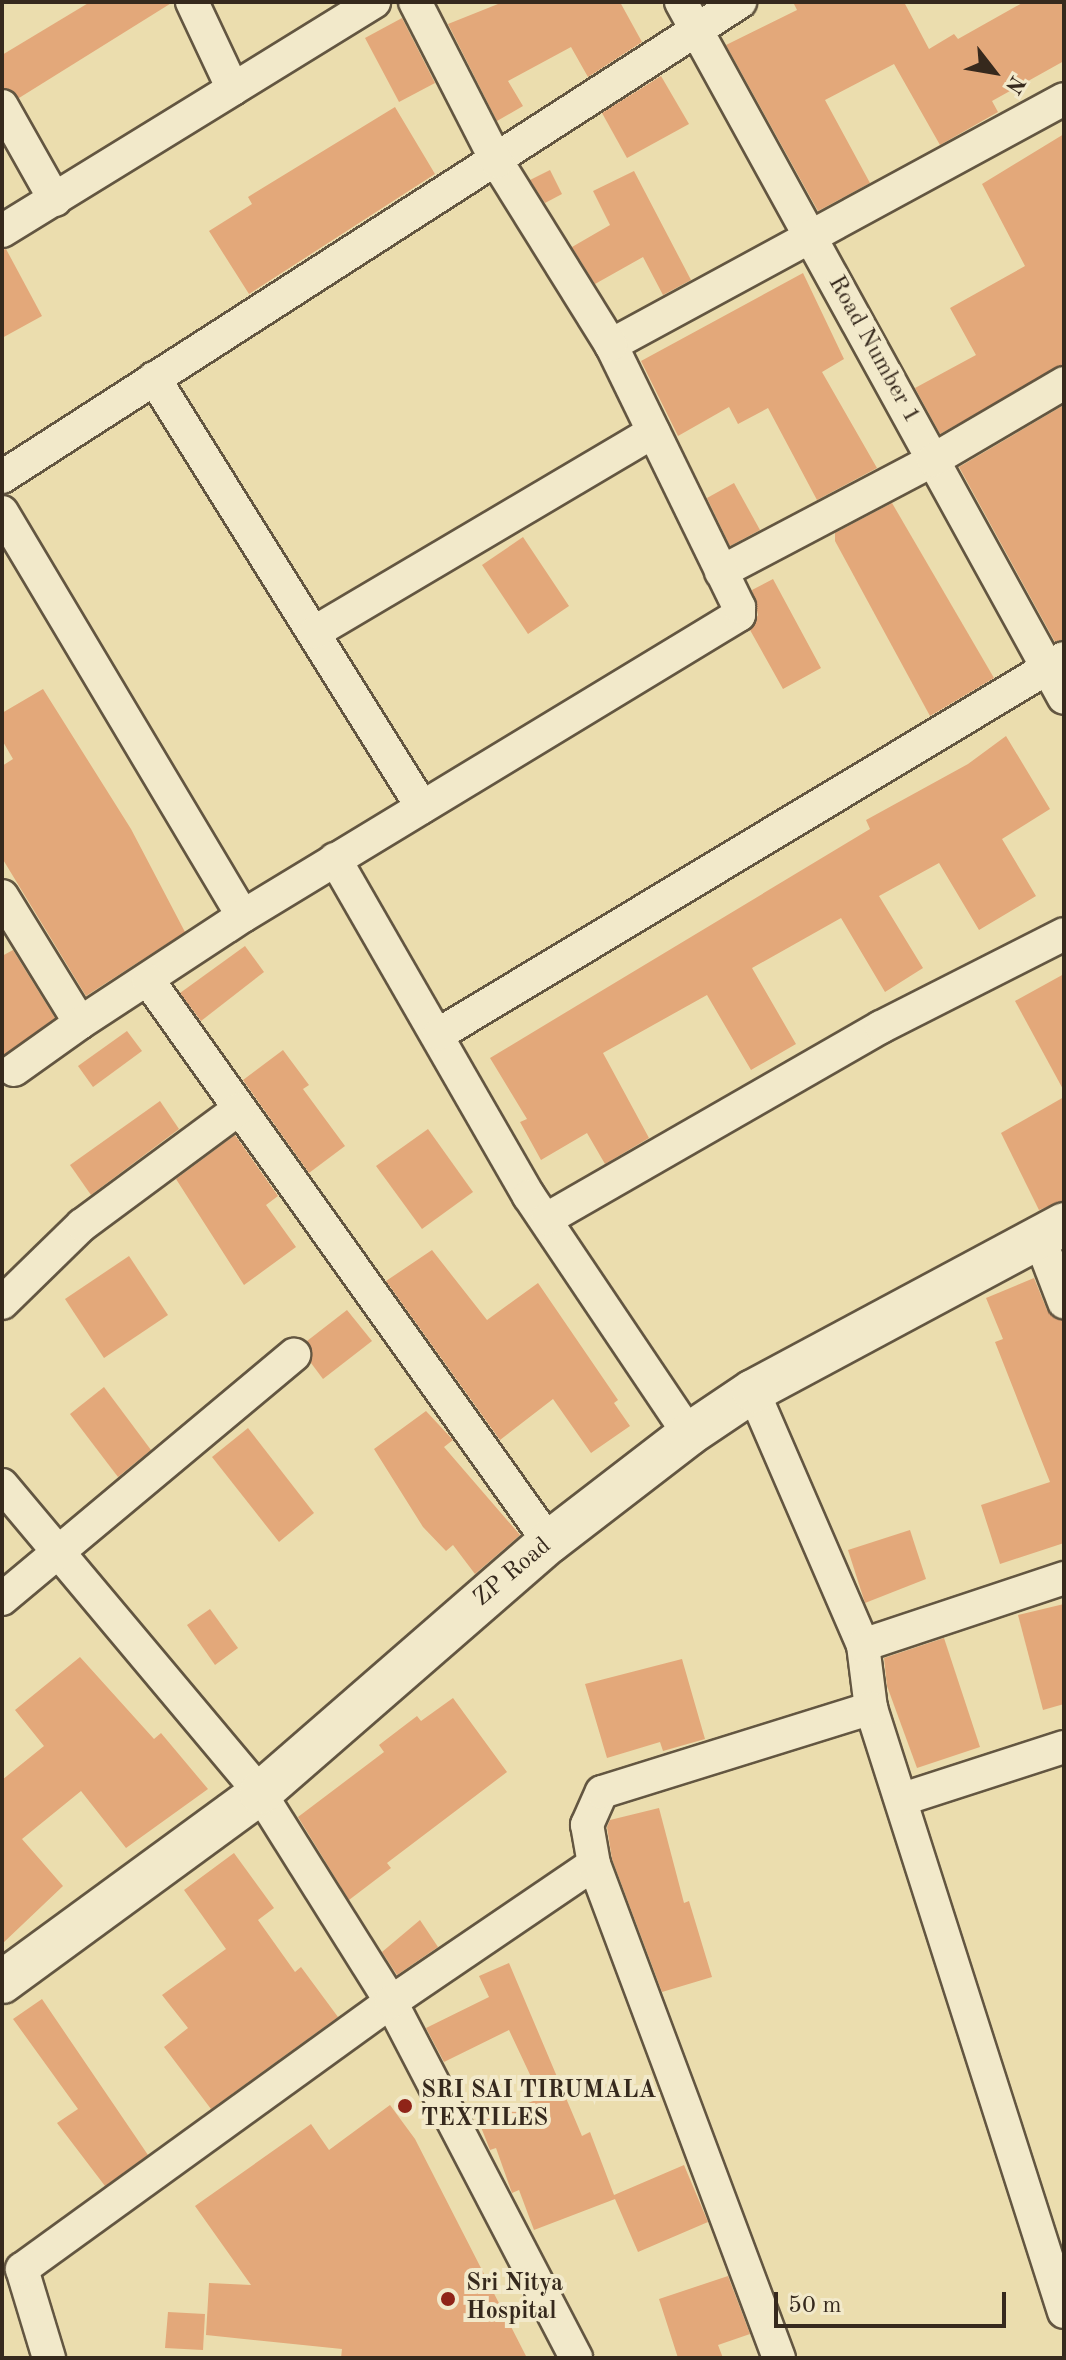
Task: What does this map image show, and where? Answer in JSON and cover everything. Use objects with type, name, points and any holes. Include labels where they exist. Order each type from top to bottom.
[{"type":"street","points":[[192,2],[233,89]]},
{"type":"street","points":[[2,231],[374,2]]},
{"type":"street","points":[[14,1070],[243,916],[734,621],[739,607],[611,345],[497,162],[415,2]]},
{"type":"street","points":[[2,477],[497,162],[688,14],[740,2]]},
{"type":"street","name":"Road Number 1","points":[[688,14],[933,460],[1055,662],[1064,698]]},
{"type":"street","points":[[611,345],[1064,99]]},
{"type":"street","points":[[2,106],[55,200]]},
{"type":"street","points":[[154,378],[422,807]]},
{"type":"street","points":[[721,572],[933,460],[1064,383]]},
{"type":"street","points":[[315,632],[653,432]]},
{"type":"street","points":[[2,512],[243,916]]},
{"type":"street","points":[[439,1034],[1055,662]]},
{"type":"street","points":[[335,859],[547,1219],[689,1434]]},
{"type":"street","points":[[2,896],[80,1023]]},
{"type":"street","points":[[547,1219],[881,1027],[1064,934]]},
{"type":"street","points":[[148,980],[549,1542]]},
{"type":"street","points":[[2,1303],[82,1225],[239,1109]]},
{"type":"street","points":[[1051,1230],[1064,1302]]},
{"type":"street","name":"ZP Road","points":[[2,1982],[260,1793],[549,1542],[689,1434],[753,1391],[1051,1230]]},
{"type":"street","points":[[2,1599],[294,1355]]},
{"type":"street","points":[[753,1391],[863,1645],[871,1708],[903,1799],[1017,2177],[1064,2312]]},
{"type":"street","points":[[2,1485],[260,1793],[391,2002],[576,2358]]},
{"type":"street","points":[[863,1645],[1064,1578]]},
{"type":"street","points":[[779,2358],[594,1864],[587,1825],[602,1792],[871,1708]]},
{"type":"street","points":[[903,1799],[1064,1747]]},
{"type":"street","points":[[49,2358],[22,2269],[391,2002],[594,1864]]},
{"type":"building","points":[[90,2],[173,2],[19,98],[2,87],[2,55]]},
{"type":"building","points":[[503,2],[620,2],[642,42],[588,77],[571,47],[508,81],[523,106],[497,121],[448,24]]},
{"type":"building","points":[[793,2],[904,2],[929,49],[954,34],[958,39],[1024,2],[1064,2],[1064,61],[992,101],[998,112],[940,145],[894,64],[825,100],[870,183],[818,211],[726,45],[797,10]]},
{"type":"building","points":[[402,18],[435,83],[399,102],[365,38]]},
{"type":"building","points":[[661,76],[689,124],[627,158],[602,113]]},
{"type":"building","points":[[395,107],[435,174],[249,294],[209,231],[252,204],[248,197]]},
{"type":"building","points":[[1064,134],[1064,364],[940,434],[915,388],[976,355],[950,308],[1025,266],[982,184]]},
{"type":"building","points":[[550,170],[562,194],[545,203],[530,180]]},
{"type":"building","points":[[634,171],[691,280],[663,295],[643,257],[595,284],[572,247],[610,225],[593,191]]},
{"type":"building","points":[[6,249],[42,316],[2,338],[2,250]]},
{"type":"building","points":[[803,273],[844,359],[822,372],[877,468],[817,500],[768,408],[738,424],[729,407],[678,436],[641,361]]},
{"type":"building","points":[[1064,405],[1064,639],[1055,642],[959,467]]},
{"type":"building","points":[[734,483],[760,530],[730,546],[707,498]]},
{"type":"building","points":[[892,503],[994,678],[930,716],[835,541],[835,533]]},
{"type":"building","points":[[523,537],[569,606],[528,634],[482,565]]},
{"type":"building","points":[[773,579],[821,668],[783,689],[750,630],[758,615],[752,590]]},
{"type":"building","points":[[43,689],[131,829],[185,932],[86,996],[2,858],[2,766],[13,759],[2,740],[2,713]]},
{"type":"building","points":[[1006,736],[1050,809],[1002,839],[1036,896],[979,930],[939,863],[879,896],[923,968],[885,992],[841,918],[752,968],[796,1044],[751,1070],[707,995],[603,1053],[649,1138],[605,1164],[587,1133],[541,1160],[520,1122],[527,1119],[490,1058],[870,829],[866,820],[968,764]]},
{"type":"building","points":[[245,946],[264,972],[201,1021],[180,993]]},
{"type":"building","points":[[13,950],[55,1018],[2,1056],[2,956]]},
{"type":"building","points":[[1064,974],[1064,1091],[1015,1001]]},
{"type":"building","points":[[127,1031],[142,1051],[93,1087],[78,1066]]},
{"type":"building","points":[[283,1050],[309,1085],[303,1089],[345,1146],[309,1173],[243,1080]]},
{"type":"building","points":[[1064,1097],[1064,1200],[1039,1210],[1001,1133]]},
{"type":"building","points":[[160,1101],[179,1129],[91,1195],[70,1165]]},
{"type":"building","points":[[428,1129],[473,1192],[422,1229],[376,1166]]},
{"type":"building","points":[[235,1135],[278,1196],[266,1205],[296,1247],[244,1285],[176,1179]]},
{"type":"building","points":[[432,1250],[487,1320],[538,1283],[618,1400],[614,1403],[630,1426],[591,1453],[553,1399],[500,1440],[386,1281]]},
{"type":"building","points":[[129,1256],[168,1315],[104,1358],[65,1299]]},
{"type":"building","points":[[1034,1278],[1047,1310],[1064,1321],[1064,1543],[1000,1564],[981,1505],[1050,1482],[995,1342],[1003,1339],[986,1298]]},
{"type":"building","points":[[347,1310],[372,1341],[323,1379],[311,1363],[307,1341]]},
{"type":"building","points":[[104,1387],[151,1450],[118,1477],[70,1414]]},
{"type":"building","points":[[426,1411],[453,1440],[444,1447],[520,1535],[475,1574],[453,1545],[446,1551],[423,1527],[374,1449]]},
{"type":"building","points":[[248,1428],[314,1513],[279,1542],[212,1457]]},
{"type":"building","points":[[910,1530],[926,1579],[865,1603],[848,1550]]},
{"type":"building","points":[[1064,1604],[1064,1704],[1043,1710],[1018,1615]]},
{"type":"building","points":[[210,1609],[238,1648],[215,1665],[187,1625]]},
{"type":"building","points":[[944,1638],[980,1747],[917,1768],[887,1686],[884,1658]]},
{"type":"building","points":[[80,1657],[154,1739],[161,1733],[208,1789],[126,1848],[81,1791],[22,1839],[63,1886],[2,1944],[2,1780],[44,1746],[15,1710]]},
{"type":"building","points":[[682,1659],[705,1739],[663,1751],[660,1742],[607,1758],[585,1684]]},
{"type":"building","points":[[453,1698],[507,1772],[387,1863],[391,1868],[349,1900],[298,1817],[384,1752],[379,1745],[417,1716],[421,1721]]},
{"type":"building","points":[[659,1808],[684,1903],[689,1901],[712,1977],[662,1992],[612,1859],[607,1827],[610,1820]]},
{"type":"building","points":[[234,1853],[274,1908],[258,1920],[295,1972],[301,1967],[338,2017],[211,2109],[164,2047],[188,2028],[162,1995],[226,1949],[184,1890]]},
{"type":"building","points":[[420,1920],[438,1947],[397,1975],[382,1952]]},
{"type":"building","points":[[509,1963],[582,2136],[590,2132],[614,2195],[684,2165],[708,2222],[638,2252],[615,2199],[534,2230],[519,2190],[512,2193],[496,2148],[490,2150],[479,2122],[541,2098],[509,2030],[444,2062],[426,2028],[489,1997],[479,1976]]},
{"type":"building","points":[[42,1999],[148,2155],[105,2186],[57,2123],[78,2109],[13,2019]]},
{"type":"building","points":[[390,2105],[415,2139],[527,2358],[341,2358],[342,2349],[206,2335],[209,2283],[251,2285],[195,2206],[311,2124],[329,2150]]},
{"type":"building","points":[[728,2276],[750,2334],[718,2345],[723,2358],[678,2358],[659,2299]]},
{"type":"building","points":[[168,2312],[205,2314],[203,2350],[165,2348]]},
{"type":"place","name":"SRI SAI TIRUMALA TEXTILES","points":[[405,2106]]},
{"type":"place","name":"Sri Nitya Hospital","points":[[448,2299]]}]
